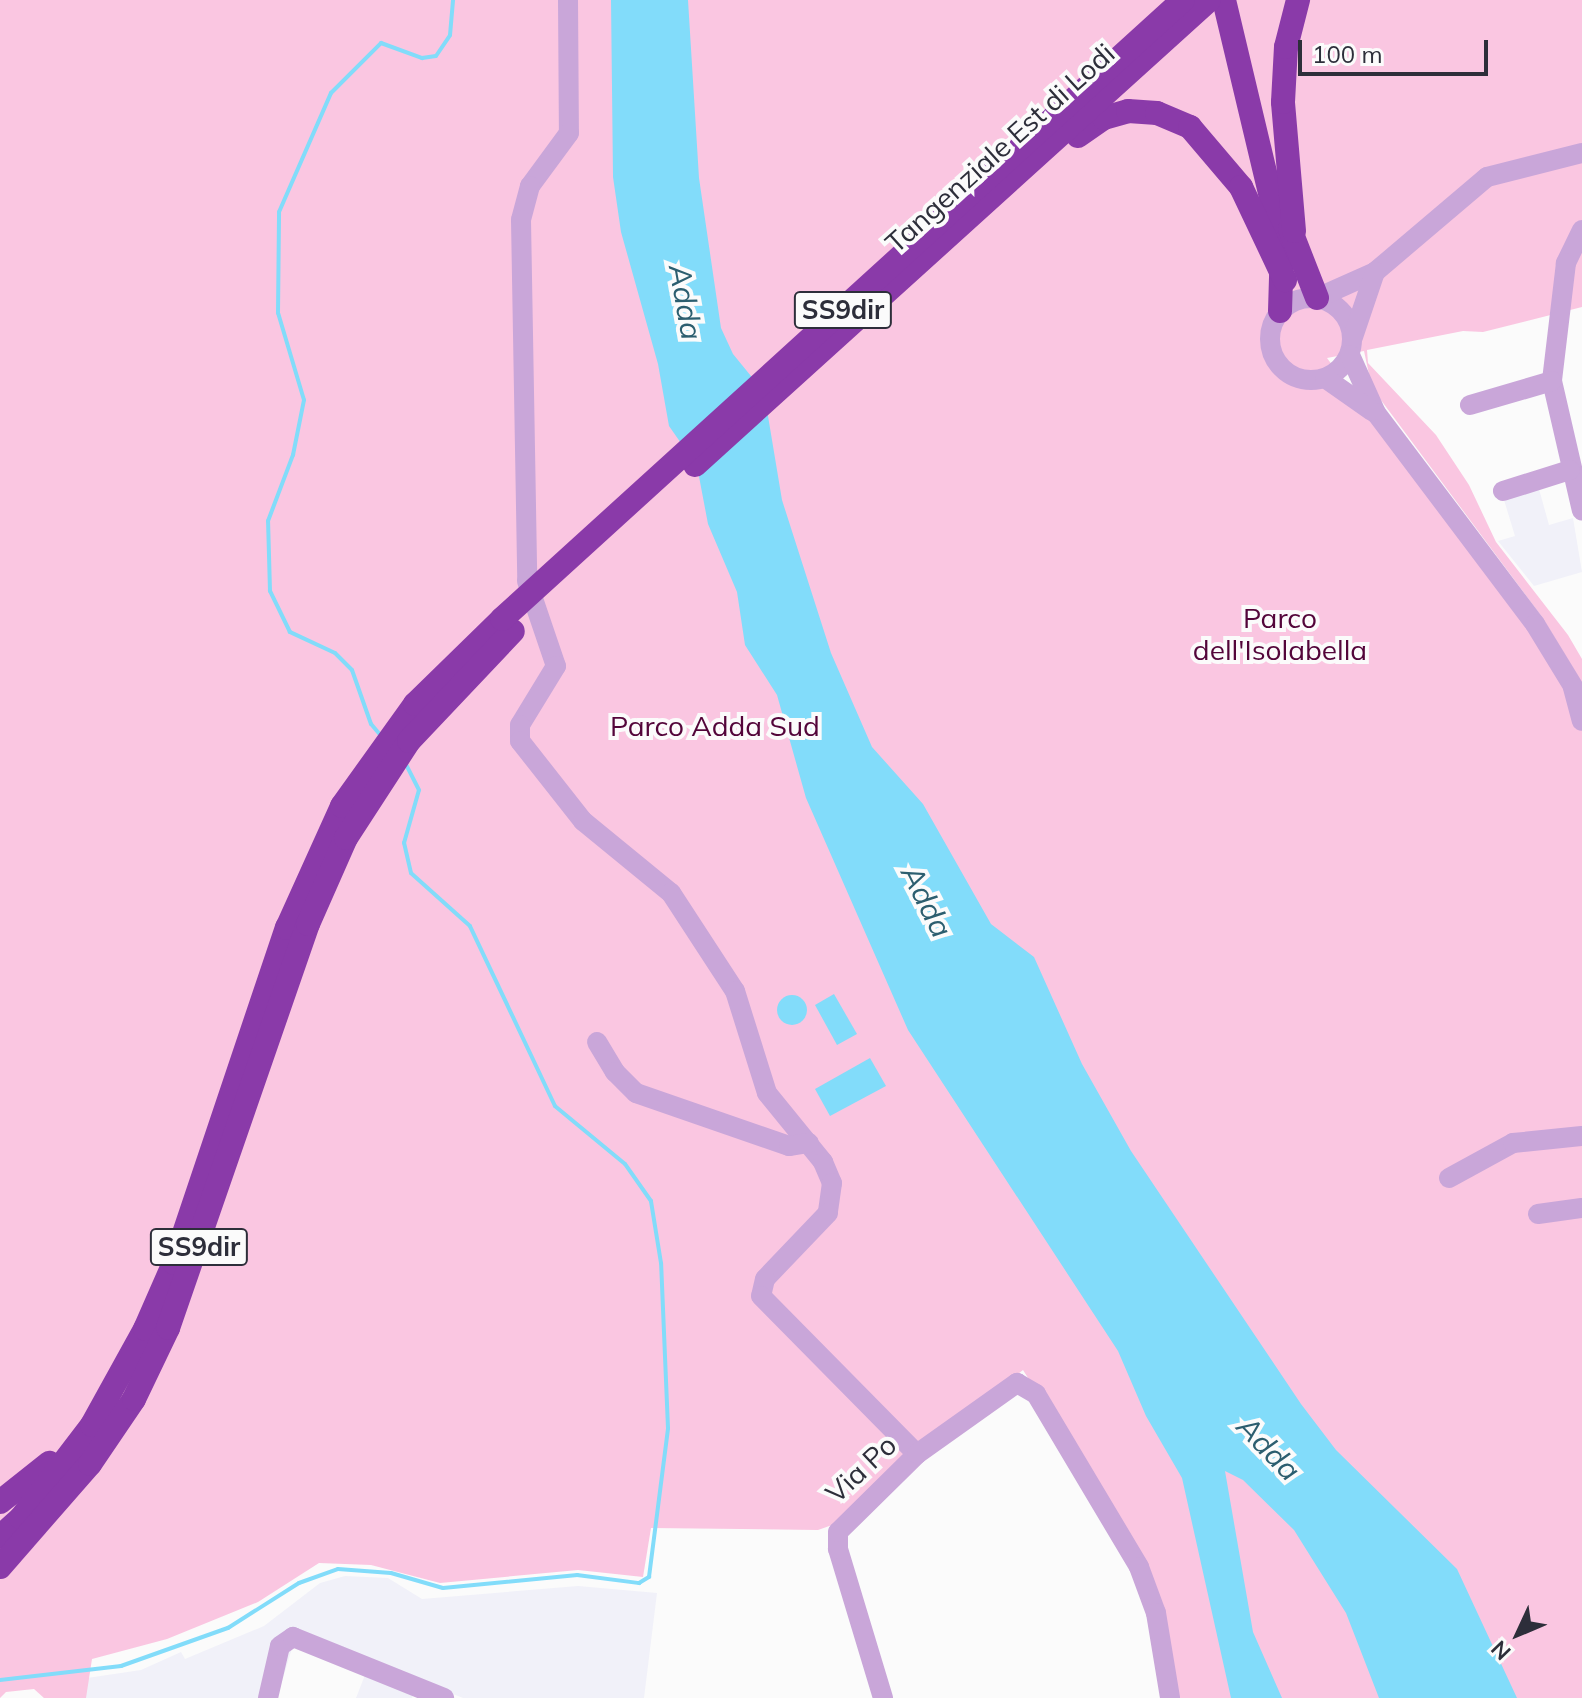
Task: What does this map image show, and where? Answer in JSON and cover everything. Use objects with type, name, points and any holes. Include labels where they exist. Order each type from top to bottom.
[{"type":"highway","name":"Tangenziale Est di Lodi","points":[[507,625],[1183,0]]},
{"type":"highway","name":"Tangenziale Est di Lodi","points":[[507,625],[1209,0]]},
{"type":"highway","points":[[1224,0],[1262,148],[1285,280],[1280,311]]},
{"type":"highway","points":[[1298,0],[1286,47],[1283,102],[1298,253]]},
{"type":"highway","points":[[980,207],[1010,195],[1081,133],[1117,113],[1172,117],[1207,142],[1258,216],[1285,280]]},
{"type":"highway","points":[[1262,148],[1317,298]]},
{"type":"highway","name":"SS9dir","points":[[92,1425],[120,1381],[174,1263],[319,872],[392,748],[438,679],[507,625]]},
{"type":"highway","name":"SS9dir","points":[[0,1567],[90,1464],[134,1399],[168,1328],[319,872]]},
{"type":"highway","points":[[0,1502],[92,1425]]},
{"type":"highway","points":[[0,1537],[21,1518],[92,1425]]},
{"type":"street","points":[[568,0],[569,133],[530,186],[521,220],[527,581],[556,666],[520,725],[520,741],[583,821],[646,868],[680,904],[740,1000],[767,1093],[809,1143],[829,1173],[832,1206],[765,1279],[761,1296],[917,1454]]},
{"type":"street","points":[[1376,413],[1325,378],[1298,378],[1276,362],[1270,336],[1280,311],[1291,303],[1317,298],[1375,272],[1487,177],[1582,153]]},
{"type":"street","points":[[1582,230],[1566,263],[1555,330],[1552,381],[1570,470],[1582,511]]},
{"type":"street","points":[[1325,378],[1351,346],[1375,272]]},
{"type":"street","points":[[1317,298],[1342,311],[1351,346],[1376,413],[1516,598],[1582,701]]},
{"type":"street","points":[[1470,405],[1552,381]]},
{"type":"street","points":[[1503,491],[1570,470]]},
{"type":"street","points":[[1571,680],[1582,721]]},
{"type":"street","points":[[597,1042],[615,1072],[636,1093],[789,1146],[809,1143]]},
{"type":"street","points":[[1449,1178],[1513,1143],[1581,1136]]},
{"type":"street","points":[[1538,1214],[1582,1208]]},
{"type":"street","name":"Via Po","points":[[883,1698],[838,1549],[838,1532],[917,1454],[1013,1384],[1027,1385],[1095,1487],[1139,1567],[1156,1613],[1170,1698]]},
{"type":"street","points":[[268,1698],[284,1639],[297,1638],[444,1698]]},
{"type":"shaded area","points":[[1539,489],[1549,525],[1573,518],[1582,572],[1534,586],[1498,541],[1515,536],[1504,500]]},
{"type":"shaded area","points":[[345,1576],[388,1578],[422,1599],[578,1586],[657,1593],[644,1698],[463,1698],[420,1681],[412,1698],[356,1698],[365,1675],[293,1645],[277,1698],[71,1698],[87,1678],[141,1670],[181,1652],[185,1659],[264,1626],[320,1583]]},
{"type":"green space","name":"Parco Adda Sud","points":[[0,0],[1582,0],[1582,307],[1483,332],[1463,331],[1367,350],[1368,363],[1436,435],[1469,485],[1496,542],[1568,635],[1582,659],[1582,683],[1542,617],[1372,388],[1364,351],[1327,358],[1536,641],[1582,720],[1582,1698],[1173,1698],[1168,1658],[1097,1486],[1023,1370],[915,1453],[835,1524],[818,1530],[651,1528],[643,1577],[578,1570],[440,1583],[371,1565],[319,1563],[258,1602],[167,1639],[92,1659],[86,1698],[44,1698],[34,1689],[6,1692],[0,1698]]},
{"type":"water","name":"Adda","points":[[611,0],[688,0],[699,178],[721,328],[733,354],[764,392],[782,500],[831,653],[872,747],[923,804],[991,924],[1034,957],[1082,1064],[1131,1151],[1301,1404],[1336,1450],[1457,1569],[1517,1698],[1379,1698],[1346,1613],[1294,1530],[1243,1480],[1225,1471],[1253,1632],[1282,1698],[1231,1698],[1182,1478],[1146,1416],[1118,1351],[908,1030],[806,798],[777,695],[745,645],[737,592],[708,524],[697,466],[669,426],[658,364],[621,232],[613,177]]},
{"type":"water","points":[[834,994],[857,1034],[837,1045],[815,1005]]},
{"type":"water","points":[[792,995],[803,999],[807,1010],[803,1021],[792,1025],[781,1021],[777,1010],[781,999]]},
{"type":"water","points":[[870,1058],[886,1086],[830,1116],[815,1089]]},
{"type":"waterway","points":[[382,737],[371,724],[352,670],[335,653],[290,632],[270,591],[268,521],[293,455],[304,400],[278,313],[279,212],[331,93],[381,43],[422,58],[436,56],[450,35],[453,0]]},
{"type":"waterway","points":[[0,1680],[121,1666],[228,1628],[299,1583],[338,1569],[391,1573],[443,1588],[577,1575],[639,1583],[649,1577],[668,1428],[661,1263],[651,1201],[625,1164],[555,1106],[470,926],[411,873],[404,843],[419,790],[406,764]]},
{"type":"park label","name":"Parco dell'Isolabella","points":[[1280,634]]}]
